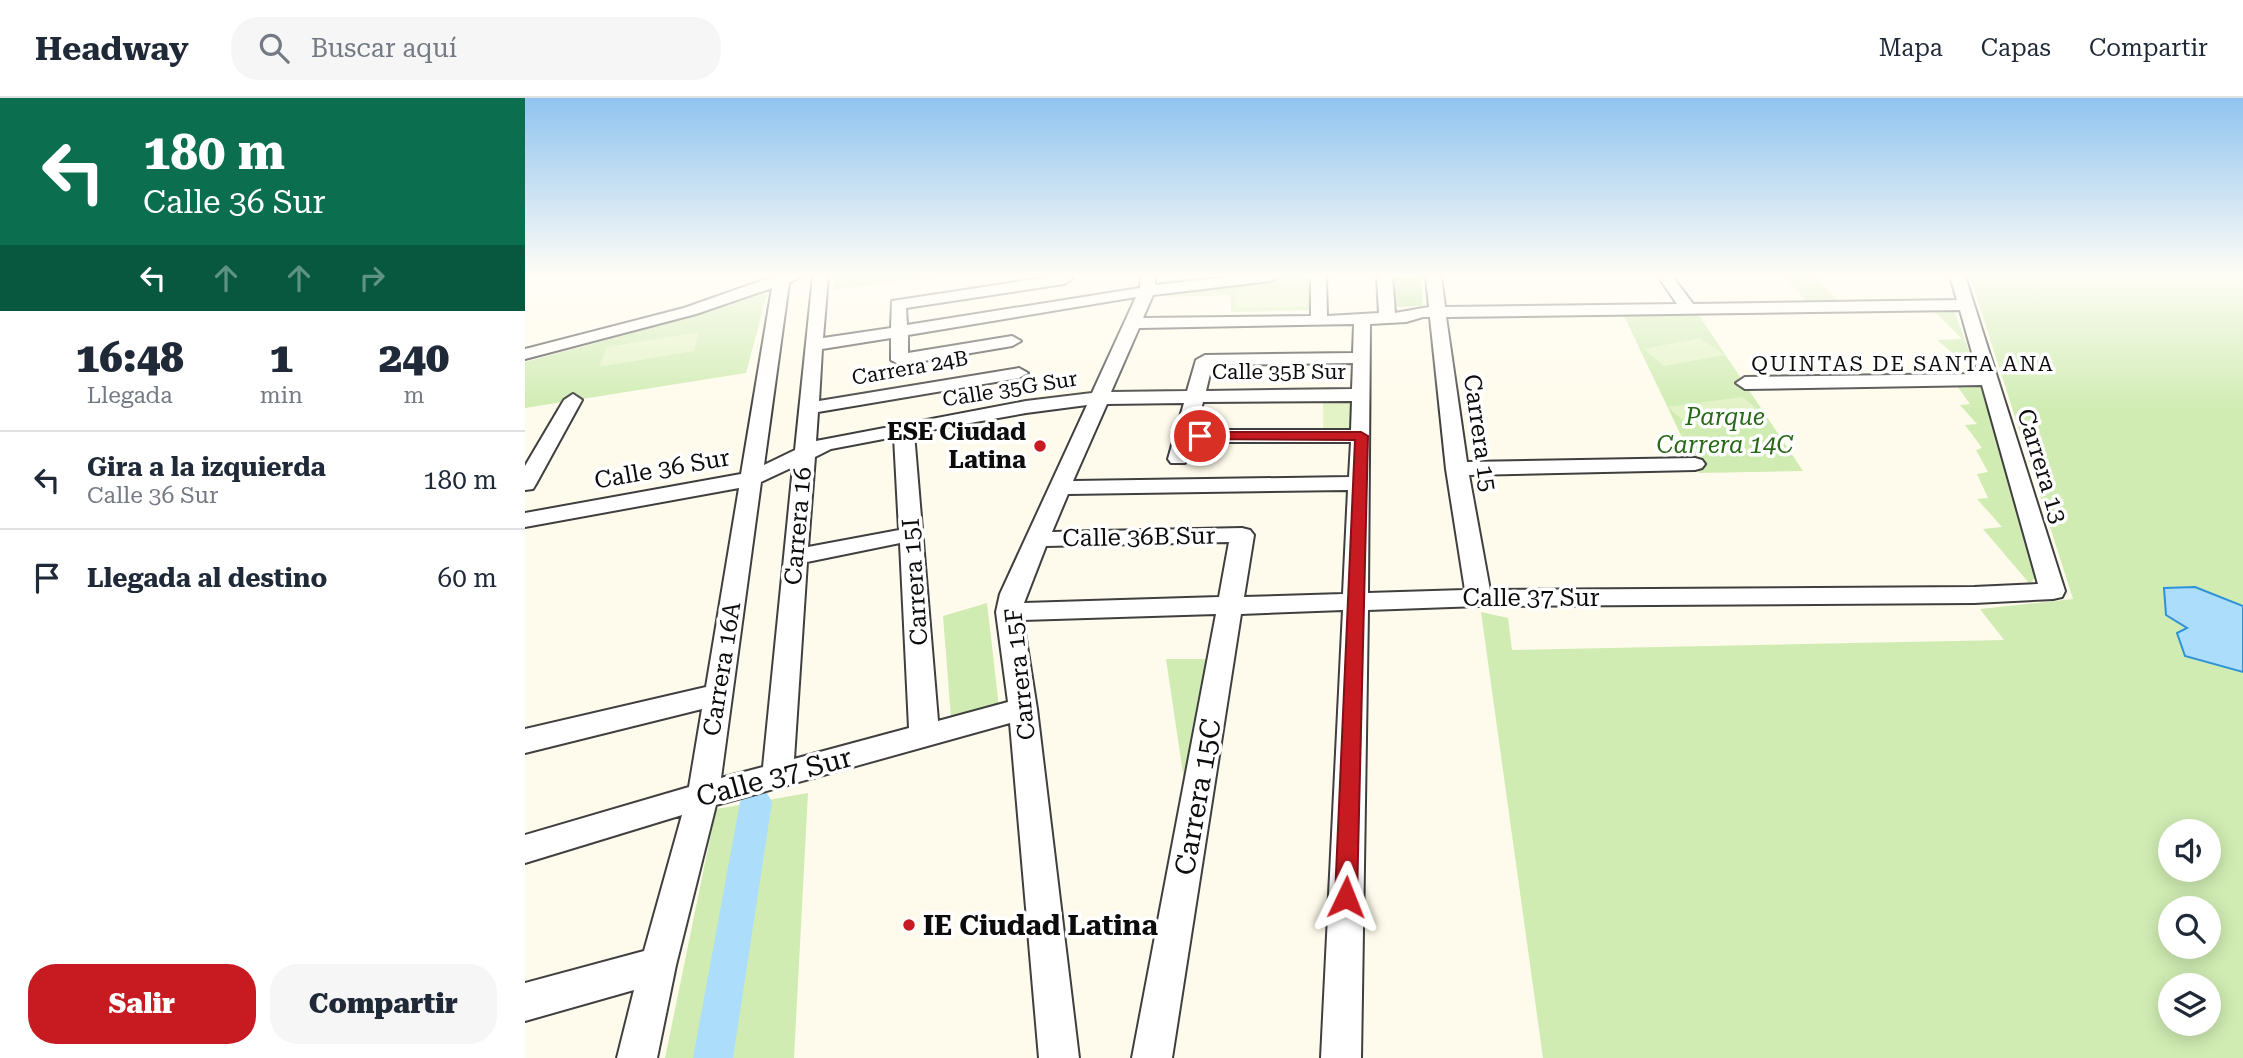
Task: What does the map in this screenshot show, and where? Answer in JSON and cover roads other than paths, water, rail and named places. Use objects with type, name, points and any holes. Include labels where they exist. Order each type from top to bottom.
[{"type":"street","points":[[525,354],[652,321]]},
{"type":"street","name":"Carrera 16A","points":[[637,1058],[658,965],[703,796],[751,479],[778,321]]},
{"type":"street","name":"Carrera 16","points":[[776,776],[816,321]]},
{"type":"street","points":[[899,321],[901,359],[1031,321]]},
{"type":"street","points":[[1007,321],[1026,407]]},
{"type":"street","points":[[1133,323],[1322,321]]},
{"type":"street","points":[[1341,1058],[1361,395],[1363,358],[1373,321]]},
{"type":"street","name":"Carrera 15","points":[[1440,321],[1457,468],[1479,597]]},
{"type":"street","name":"Carrera 13","points":[[1971,321],[2053,591]]},
{"type":"street","name":"Carrera 15F","points":[[1059,1058],[1023,709],[1009,612],[1013,594],[1133,323]]},
{"type":"street","points":[[814,345],[899,331],[1034,325]]},
{"type":"street","points":[[1178,459],[1205,360],[1363,358]]},
{"type":"street","name":"Carrera 24B","points":[[809,408],[1019,373]]},
{"type":"street","points":[[1745,383],[1988,379]]},
{"type":"street","name":"Calle 35B Sur","points":[[1102,398],[1197,395],[1318,415],[1361,395]]},
{"type":"street","name":"Calle 35G Sur","points":[[804,453],[825,444],[904,429],[1026,407],[1102,398]]},
{"type":"street","points":[[525,484],[573,400]]},
{"type":"street","points":[[1185,436],[1318,415],[1361,436]]},
{"type":"street","name":"Carrera 15I","points":[[904,429],[924,735]]},
{"type":"street","name":"Calle 36 Sur","points":[[525,520],[751,479],[804,453]]},
{"type":"street","points":[[1457,468],[1695,464]]},
{"type":"street","points":[[1061,488],[1359,483]]},
{"type":"street","points":[[796,557],[912,534]]},
{"type":"street","name":"Calle 36B Sur","points":[[1037,539],[1242,536]]},
{"type":"street","name":"Carrera 15C","points":[[1152,1058],[1242,536]]},
{"type":"street","name":"Calle 37 Sur","points":[[1009,612],[1479,597],[1974,595],[2053,591]]},
{"type":"street","points":[[525,741],[719,694]]},
{"type":"street","name":"Calle 37 Sur","points":[[525,849],[703,796],[1023,709]]},
{"type":"street","points":[[525,1002],[658,965]]},
{"type":"water","points":[[2195,587],[2243,606],[2243,672],[2185,656],[2177,633],[2187,628],[2166,615],[2164,588]]},
{"type":"waterway","points":[[713,1058],[756,802]]},
{"type":"place","name":"ESE Ciudad Latina","points":[[1040,446]]},
{"type":"place","name":"IE Ciudad Latina","points":[[909,925]]},
{"type":"district","name":"QUINTAS DE SANTA ANA","points":[[1903,364]]},
{"type":"park label","name":"Parque Carrera 14C","points":[[1725,431]]}]
